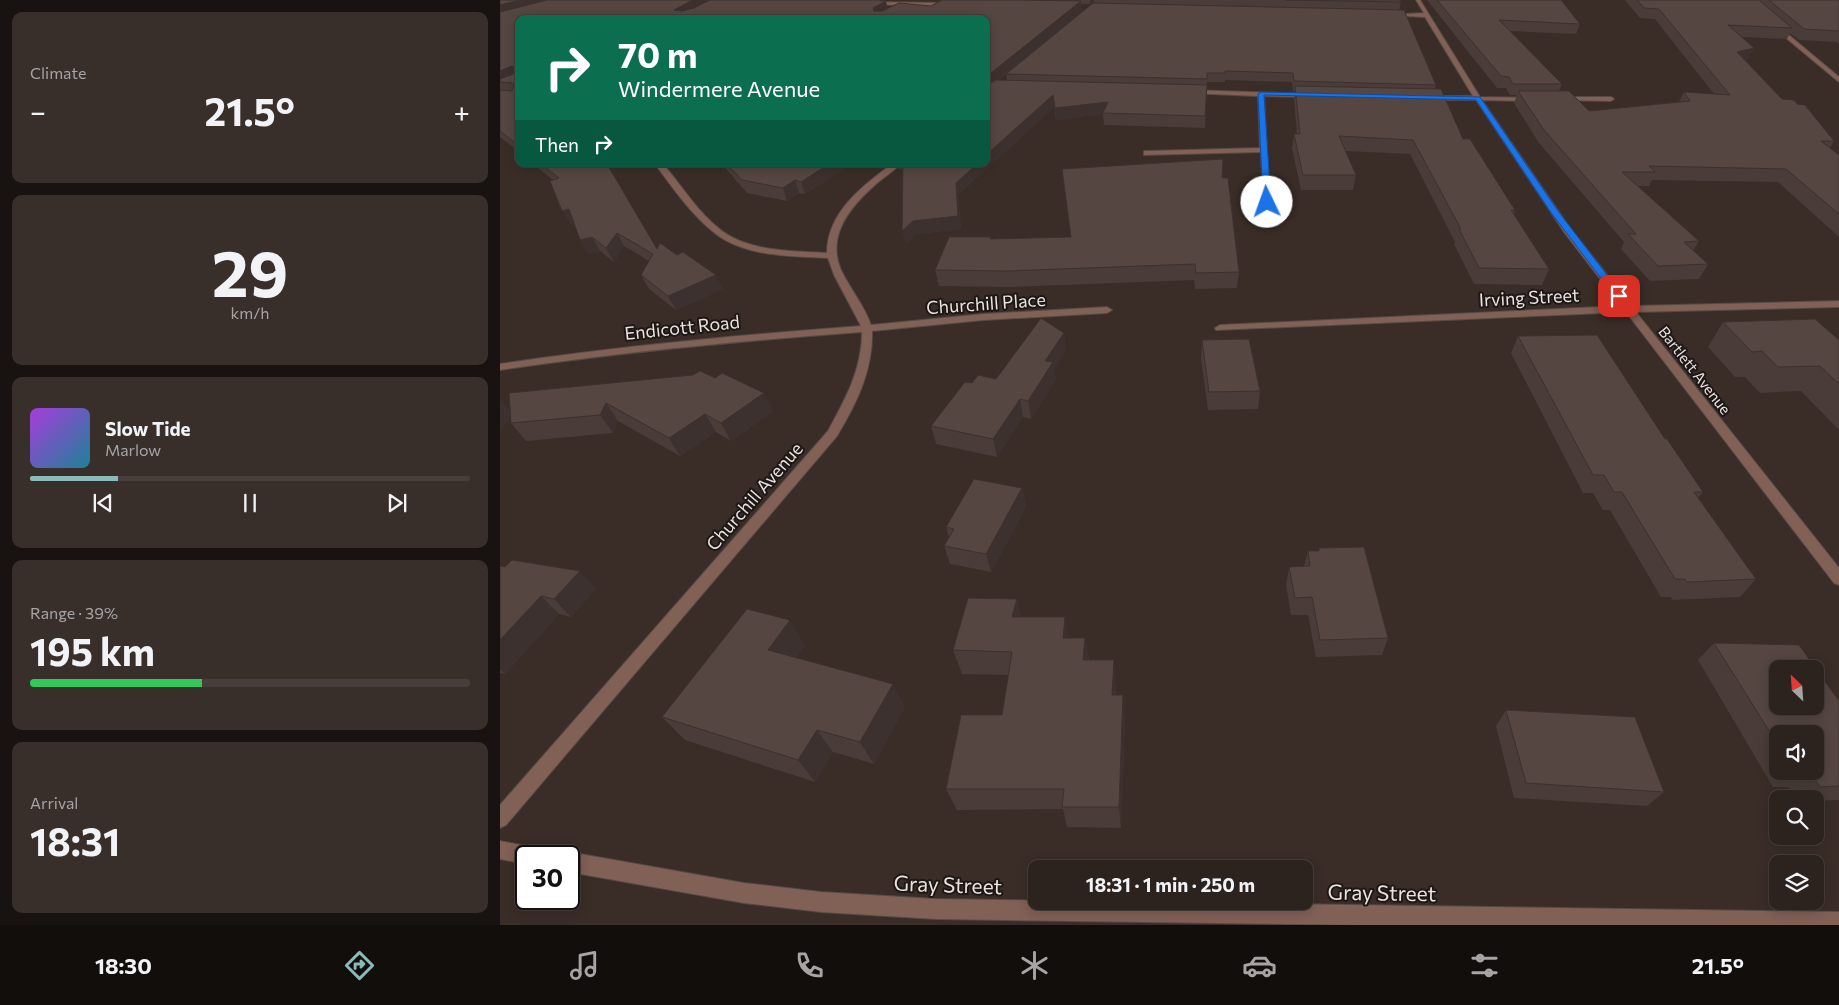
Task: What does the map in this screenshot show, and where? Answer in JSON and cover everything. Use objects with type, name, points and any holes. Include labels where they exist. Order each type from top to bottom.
[{"type":"street","points":[[893,11],[914,0]]},
{"type":"street","name":"Bartlett Avenue","points":[[1418,0],[1478,99],[1559,218],[1839,579]]},
{"type":"street","points":[[858,3],[957,5]]},
{"type":"street","points":[[1378,14],[1427,15]]},
{"type":"street","points":[[1774,25],[1839,80]]},
{"type":"street","points":[[1183,92],[1320,95]]},
{"type":"street","points":[[1261,94],[1267,202]]},
{"type":"street","points":[[1419,97],[1535,99]]},
{"type":"street","points":[[1554,99],[1611,99]]},
{"type":"street","points":[[1147,152],[1264,150]]},
{"type":"street","points":[[661,167],[709,225],[737,242],[770,251],[832,256],[833,235],[844,212],[867,186],[892,167]]},
{"type":"street","name":"Churchill Avenue","points":[[500,819],[833,433],[855,393],[867,360],[867,328],[832,256]]},
{"type":"street","name":"Irving Street","points":[[1220,328],[1629,309],[1839,304]]},
{"type":"street","name":"Churchill Place","points":[[867,328],[984,317],[1107,310]]},
{"type":"street","name":"Endicott Road","points":[[500,367],[633,349],[867,328]]},
{"type":"street","points":[[500,850],[515,852]]},
{"type":"street","name":"Gray Street","points":[[580,864],[734,891],[821,902],[936,909],[1194,919],[1839,922]]},
{"type":"building","points":[[500,0],[521,0],[500,5]]},
{"type":"building","points":[[547,0],[693,0],[674,10],[682,11],[694,8],[710,0],[886,1],[873,8],[874,11],[882,11],[899,3],[931,6],[942,0],[1081,1],[990,74],[990,15],[515,15],[515,68],[512,66],[500,71],[500,12]]},
{"type":"building","points":[[1285,0],[1400,0],[1401,2]]},
{"type":"building","points":[[1437,0],[1561,0],[1580,24],[1499,20],[1562,84],[1513,84],[1509,77],[1501,76]]},
{"type":"building","points":[[1637,0],[1759,0],[1792,28],[1728,25],[1754,48],[1737,52],[1782,99],[1794,100],[1797,104],[1805,105],[1834,141],[1821,141],[1839,155],[1839,214],[1786,169],[1649,166],[1655,172],[1622,172],[1699,241],[1684,242],[1708,264],[1658,266],[1628,234],[1636,234],[1544,130],[1518,91],[1569,91],[1589,111],[1690,101],[1684,92],[1730,95],[1659,9],[1644,8]]},
{"type":"building","points":[[1769,0],[1839,0],[1839,31],[1804,29]]},
{"type":"building","points":[[1093,3],[1404,10],[1436,85],[1294,81],[1293,73],[1225,71],[1225,73],[1207,73],[1207,79],[1006,74]]},
{"type":"building","points":[[515,68],[515,143],[500,131],[500,90],[512,91],[514,85],[513,83],[500,82],[500,79],[513,74]]},
{"type":"building","points":[[996,80],[1207,85],[1205,116],[1103,113],[1108,102],[1055,108],[1053,95],[990,151],[990,83]]},
{"type":"building","points":[[1295,86],[1441,89],[1463,139],[1470,139],[1515,210],[1511,210],[1549,269],[1479,268],[1459,229],[1461,229],[1413,140],[1339,136],[1356,175],[1303,175],[1294,134],[1300,134]]},
{"type":"building","points":[[1223,159],[1222,178],[1228,178],[1239,272],[1196,273],[1195,264],[1007,271],[935,270],[949,237],[991,237],[990,239],[1071,237],[1062,169]]},
{"type":"building","points":[[545,167],[609,167],[657,249],[660,243],[677,255],[683,252],[716,275],[668,296],[641,275],[653,254],[617,233],[606,248],[592,237],[580,240],[569,209],[562,211],[550,181],[559,178]]},
{"type":"building","points":[[730,167],[824,167],[801,182],[795,180],[783,188],[742,180]]},
{"type":"building","points":[[903,167],[974,167],[956,183],[958,216],[913,221],[902,231]]},
{"type":"building","points":[[1041,318],[1064,333],[1045,361],[1053,362],[1028,401],[1020,399],[993,439],[931,426],[965,382],[972,383],[978,375],[996,379]]},
{"type":"building","points":[[1815,319],[1839,340],[1839,384],[1820,366],[1778,367],[1762,351],[1752,352],[1723,322]]},
{"type":"building","points":[[1597,335],[1665,439],[1667,439],[1703,492],[1694,492],[1756,579],[1687,582],[1685,579],[1675,579],[1622,492],[1614,492],[1604,475],[1593,475],[1518,336]]},
{"type":"building","points":[[1249,339],[1260,391],[1209,392],[1202,340]]},
{"type":"building","points":[[700,371],[715,378],[722,373],[764,393],[721,423],[705,414],[669,438],[606,403],[600,415],[511,423],[509,393],[693,375]]},
{"type":"building","points":[[974,479],[1022,488],[986,554],[944,546],[954,529],[946,527]]},
{"type":"building","points":[[1364,547],[1388,638],[1320,640],[1312,597],[1295,598],[1289,567],[1310,566],[1308,551],[1319,551],[1319,548]]},
{"type":"building","points":[[512,560],[580,571],[554,599],[541,596],[500,640],[500,566],[505,567]]},
{"type":"building","points":[[968,598],[1017,599],[1012,617],[1065,617],[1063,638],[1085,638],[1083,660],[1114,660],[1112,695],[1123,695],[1119,807],[1062,807],[1064,789],[946,789],[961,715],[1002,715],[1012,652],[953,650]]},
{"type":"building","points":[[747,609],[790,620],[768,650],[893,684],[860,742],[817,730],[798,760],[662,717]]},
{"type":"building","points":[[1714,643],[1799,645],[1810,660],[1769,660],[1769,715],[1824,715],[1824,680],[1839,701],[1839,786],[1820,787],[1815,780],[1824,780],[1824,725],[1769,725],[1769,731]]},
{"type":"building","points":[[1506,710],[1635,717],[1664,792],[1526,783]]},
{"type":"route","points":[[1267,202],[1261,94],[1478,99],[1555,212],[1619,296]]}]
